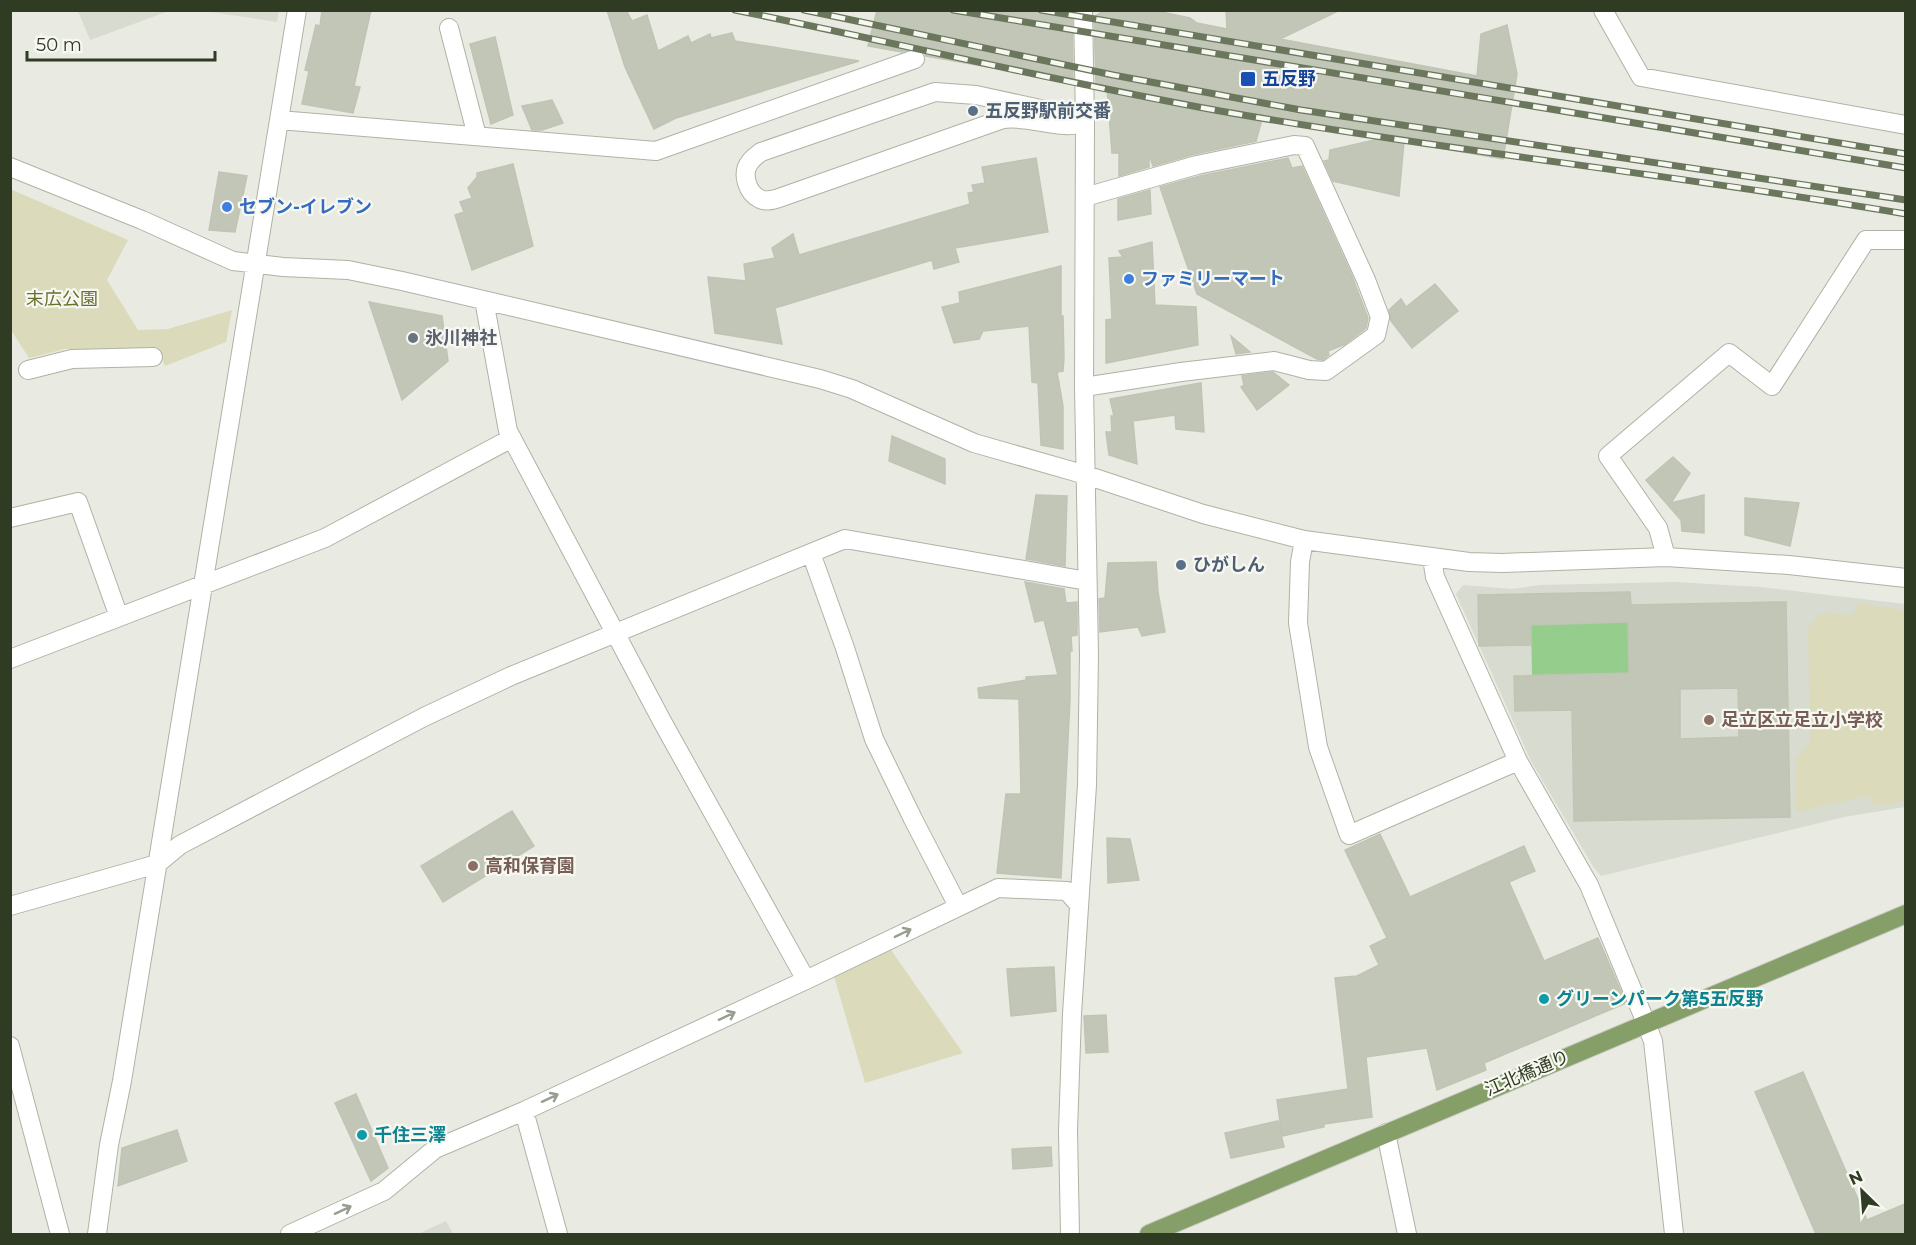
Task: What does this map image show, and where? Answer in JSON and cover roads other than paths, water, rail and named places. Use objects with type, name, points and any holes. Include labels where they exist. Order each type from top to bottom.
[{"type":"main road","name":"江北橋通り","points":[[1149,1234],[1905,914]]},
{"type":"street","points":[[97,1234],[109,1145],[122,1081],[297,10]]},
{"type":"street","points":[[1070,1234],[1068,1131],[1072,1014],[1087,785],[1083,10]]},
{"type":"street","points":[[1603,10],[1641,77],[1905,125]]},
{"type":"street","points":[[449,28],[477,136]]},
{"type":"street","points":[[279,120],[656,151],[915,59]]},
{"type":"street","points":[[935,92],[976,95],[1073,116],[1085,122],[1074,127],[1027,118],[1003,119],[767,201],[759,199],[750,192],[746,179],[746,169],[751,160],[761,152],[935,92]]},
{"type":"street","points":[[1084,197],[1197,165],[1294,145],[1305,146],[1366,280],[1380,317],[1376,334],[1326,371],[1309,370],[1274,361],[1084,387]]},
{"type":"street","points":[[10,166],[142,220],[233,261],[348,270],[820,379],[852,389],[974,443],[1086,475],[1203,514],[1304,540],[1432,558],[1502,563],[1666,557],[1789,565],[1905,578]]},
{"type":"street","points":[[1666,557],[1658,528],[1608,456],[1729,353],[1772,386],[1866,240],[1905,240]]},
{"type":"street","points":[[484,300],[508,430],[663,723],[806,980]]},
{"type":"street","points":[[28,370],[72,359],[153,357]]},
{"type":"street","points":[[10,659],[325,538],[512,438]]},
{"type":"street","points":[[10,518],[78,502],[119,617]]},
{"type":"street","points":[[10,906],[157,864],[180,845],[424,717],[511,676],[844,539],[1087,581]]},
{"type":"street","points":[[1304,540],[1300,562],[1298,623],[1318,747],[1349,835],[1518,761]]},
{"type":"street","points":[[811,553],[874,739],[912,819],[958,906]]},
{"type":"street","points":[[1432,558],[1435,577],[1518,761],[1589,885],[1647,1023],[1653,1041],[1674,1234]]},
{"type":"street","points":[[290,1234],[384,1191],[435,1149],[524,1111],[998,888],[1067,891],[1079,905]]},
{"type":"street","points":[[10,1046],[60,1234]]},
{"type":"street","points":[[524,1111],[558,1234]]},
{"type":"street","points":[[1386,1133],[1407,1234]]},
{"type":"railway","points":[[735,10],[1099,88],[1220,111],[1906,214]]},
{"type":"railway","points":[[804,10],[1113,75],[1301,110],[1906,200]]},
{"type":"railway","points":[[953,10],[1906,168]]},
{"type":"railway","points":[[1041,10],[1906,154]]},
{"type":"place","name":"五反野","points":[[1248,79]]},
{"type":"place","name":"五反野駅前交番","points":[[973,111]]},
{"type":"place","name":"セブン-イレブン","points":[[227,207]]},
{"type":"place","name":"ファミリーマート","points":[[1129,279]]},
{"type":"place","name":"氷川神社","points":[[413,338]]},
{"type":"place","name":"ひがしん","points":[[1181,565]]},
{"type":"place","name":"足立区立足立小学校","points":[[1709,720]]},
{"type":"place","name":"高和保育園","points":[[473,866]]},
{"type":"place","name":"グリーンパーク第5五反野","points":[[1544,999]]},
{"type":"place","name":"千住三澤","points":[[362,1135]]},
{"type":"park label","name":"末広公園","points":[[62,299]]}]
